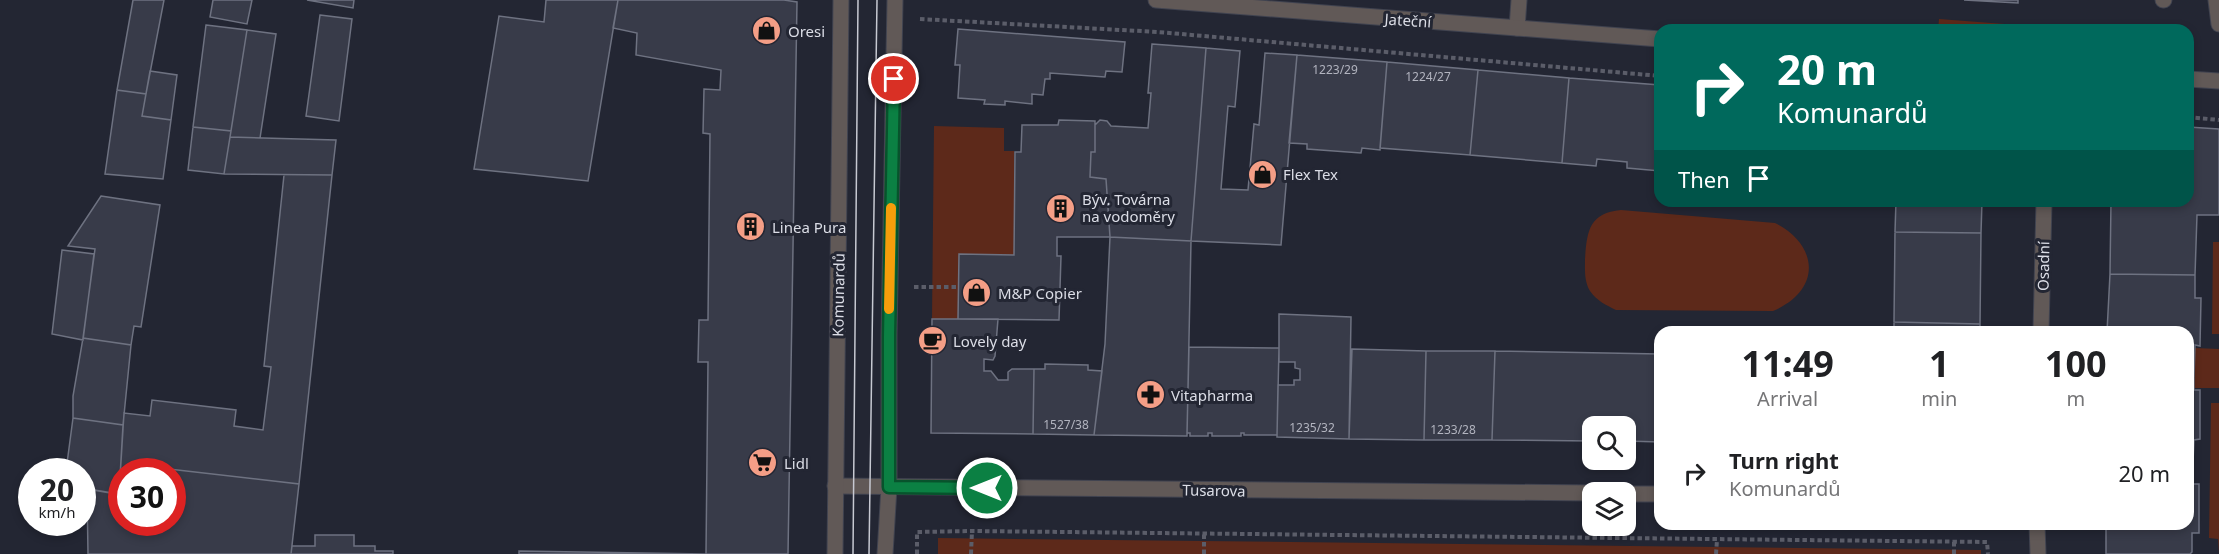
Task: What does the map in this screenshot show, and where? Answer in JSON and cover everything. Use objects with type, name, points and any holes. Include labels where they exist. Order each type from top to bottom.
[{"type":"street","name":"Komunardů","points":[[835,554],[841,0]]},
{"type":"street","points":[[885,554],[889,487],[889,336],[895,0]]},
{"type":"street","name":"Jateční","points":[[1156,0],[1654,39]]},
{"type":"street","points":[[1517,28],[1519,0]]},
{"type":"street","points":[[2216,0],[2219,24]]},
{"type":"street","points":[[2194,79],[2219,81]]},
{"type":"street","name":"Osadní","points":[[2041,326],[2044,207]]},
{"type":"street","name":"Tusarova","points":[[835,486],[1582,494]]},
{"type":"street","points":[[1636,494],[1654,494]]},
{"type":"street","points":[[2037,530],[2038,554]]},
{"type":"path","points":[[920,25],[920,18],[1158,32],[1654,75]]},
{"type":"path","points":[[2194,118],[2219,120]]},
{"type":"path","points":[[910,287],[959,287]]},
{"type":"path","points":[[971,554],[972,531]]},
{"type":"path","points":[[917,554],[917,532],[972,531],[1988,542],[1988,554]]},
{"type":"path","points":[[1204,534],[1204,554]]},
{"type":"path","points":[[1716,554],[1717,539]]},
{"type":"path","points":[[1954,542],[1954,554]]},
{"type":"shaded area","points":[[1939,19],[2004,24],[1939,24]]},
{"type":"shaded area","points":[[934,126],[1004,128],[1004,151],[1014,151],[1014,255],[958,319],[932,319]]},
{"type":"shaded area","points":[[1621,210],[1775,223],[1790,233],[1807,256],[1809,268],[1807,280],[1800,292],[1789,302],[1773,311],[1616,310],[1599,300],[1590,291],[1586,279],[1585,259],[1589,232],[1596,219],[1610,212]]},
{"type":"shaded area","points":[[2213,242],[2219,242],[2219,334],[2212,334]]},
{"type":"shaded area","points":[[2195,348],[2219,349],[2219,388],[2194,388]]},
{"type":"shaded area","points":[[2211,403],[2219,403],[2219,554],[2218,539],[2209,538]]},
{"type":"shaded area","points":[[938,538],[1981,550],[1981,554],[938,554]]},
{"type":"building","points":[[133,0],[164,0],[146,94],[117,90]]},
{"type":"building","points":[[213,0],[252,0],[247,24],[210,17]]},
{"type":"building","points":[[307,0],[354,0],[353,8]]},
{"type":"building","points":[[546,0],[618,0],[588,181],[474,169],[499,16],[544,22]]},
{"type":"building","name":"Linea Pura","points":[[618,0],[784,0],[797,2],[788,554],[706,554],[708,362],[698,362],[699,320],[708,320],[710,134],[703,133],[704,89],[720,90],[721,70],[636,55],[637,33],[613,28]]},
{"type":"building","points":[[1964,0],[2018,0],[2018,3]]},
{"type":"building","points":[[320,15],[352,19],[339,121],[306,116]]},
{"type":"building","points":[[206,25],[247,30],[231,131],[193,127]]},
{"type":"building","points":[[958,29],[1125,42],[1122,72],[1106,71],[1105,77],[1050,73],[1050,79],[1045,79],[1043,95],[1032,94],[1032,104],[1005,101],[1005,105],[984,104],[985,100],[958,98],[960,65],[955,65]]},
{"type":"building","points":[[247,30],[276,34],[260,138],[230,137]]},
{"type":"building","points":[[1152,44],[1206,48],[1191,241],[1110,237],[1106,179],[1090,177],[1091,152],[1095,152],[1095,125],[1100,120],[1107,121],[1111,126],[1148,128]]},
{"type":"building","points":[[1206,48],[1240,51],[1235,107],[1228,106],[1221,189],[1248,190],[1254,124],[1259,125],[1265,53],[1297,55],[1281,245],[1191,241]]},
{"type":"building","points":[[1297,55],[1387,62],[1380,150],[1362,148],[1361,153],[1307,149],[1307,144],[1289,143]]},
{"type":"building","points":[[1387,62],[1478,70],[1470,155],[1380,148]]},
{"type":"building","points":[[1478,70],[1569,78],[1562,163],[1470,155]]},
{"type":"building","points":[[150,71],[177,75],[171,120],[142,116]]},
{"type":"building","points":[[1569,78],[1654,85],[1654,170],[1627,168],[1627,162],[1597,159],[1596,166],[1562,163]]},
{"type":"building","points":[[117,90],[146,94],[142,116],[171,120],[163,179],[105,174]]},
{"type":"building","name":"Býv. Továrna na vodoměry","points":[[1059,120],[1095,121],[1095,152],[1091,152],[1090,177],[1106,179],[1110,237],[1057,237],[1057,256],[1061,256],[1059,320],[958,319],[959,254],[1014,255],[1015,152],[1021,152],[1022,125],[1058,125]]},
{"type":"building","points":[[193,127],[231,131],[224,174],[188,170]]},
{"type":"building","points":[[2194,127],[2219,129],[2219,215],[2197,215],[2195,275],[2110,274],[2111,207],[2194,207]]},
{"type":"building","points":[[230,137],[336,140],[332,175],[224,174]]},
{"type":"building","points":[[284,175],[332,175],[299,484],[186,471],[186,458],[121,458],[124,413],[150,416],[152,400],[236,410],[234,426],[263,430],[271,367],[264,366]]},
{"type":"building","points":[[101,196],[160,205],[141,327],[134,326],[131,345],[83,338],[95,249],[68,246]]},
{"type":"building","points":[[1896,207],[1982,207],[1981,233],[1895,232]]},
{"type":"building","points":[[1895,232],[1981,233],[1980,324],[1894,322]]},
{"type":"building","points":[[1110,237],[1191,241],[1187,436],[1094,435],[1105,344]]},
{"type":"building","points":[[62,250],[94,254],[83,340],[52,334]]},
{"type":"building","points":[[2110,274],[2195,275],[2195,298],[2201,298],[2200,346],[2195,345],[2194,377],[2194,326],[2107,326]]},
{"type":"building","points":[[1279,314],[1351,317],[1349,439],[1277,437],[1278,385],[1294,385],[1294,380],[1300,380],[1300,369],[1295,368],[1295,362],[1279,362]]},
{"type":"building","points":[[932,319],[998,319],[995,356],[993,360],[984,359],[984,371],[991,371],[998,380],[1008,380],[1008,372],[1012,369],[1034,369],[1033,434],[931,433]]},
{"type":"building","points":[[1894,322],[1980,324],[1980,326],[1894,326]]},
{"type":"building","points":[[83,338],[131,345],[123,425],[73,418],[73,396]]},
{"type":"building","points":[[1189,347],[1279,348],[1277,435],[1244,435],[1241,433],[1241,436],[1212,436],[1212,433],[1208,433],[1208,436],[1190,436],[1190,433],[1187,433]]},
{"type":"building","points":[[1352,349],[1426,351],[1424,440],[1349,439]]},
{"type":"building","points":[[1426,351],[1495,351],[1492,440],[1424,440]]},
{"type":"building","points":[[1495,351],[1654,354],[1654,442],[1636,441],[1636,416],[1582,416],[1582,441],[1492,440]]},
{"type":"building","points":[[1045,364],[1088,365],[1088,370],[1102,371],[1094,435],[1033,434],[1034,369],[1045,369]]},
{"type":"building","points":[[2194,390],[2200,390],[2200,439],[2194,440]]},
{"type":"building","points":[[73,418],[123,425],[121,458],[108,458],[108,492],[96,490],[96,458],[68,458]]},
{"type":"building","points":[[186,471],[299,484],[291,554],[88,554],[88,536],[96,536],[96,491],[108,493],[108,536],[186,536]]},
{"type":"building","points":[[2194,484],[2199,484],[2199,533],[2192,533],[2192,552],[2190,554],[2106,554],[2106,530],[2194,530]]},
{"type":"building","points":[[315,535],[354,535],[354,546],[375,546],[375,551],[393,551],[393,554],[291,554],[292,546],[315,546]]},
{"type":"building","points":[[519,551],[706,554],[519,554]]},
{"type":"tram line","points":[[853,554],[858,0]]},
{"type":"tram line","points":[[869,554],[877,0]]},
{"type":"slow traffic","points":[[889,309],[891,208]]},
{"type":"place","name":"Oresi","points":[[767,31]]},
{"type":"place","name":"Flex Tex","points":[[1262,174]]},
{"type":"place","name":"Býv. Továrna na vodoměry","points":[[1061,208]]},
{"type":"place","name":"Linea Pura","points":[[751,227]]},
{"type":"place","name":"M&P Copier","points":[[977,293]]},
{"type":"place","name":"Lovely day","points":[[932,341]]},
{"type":"place","name":"Vitapharma","points":[[1150,395]]},
{"type":"place","name":"Lidl","points":[[763,463]]},
{"type":"route","points":[[894,79],[889,336],[889,487],[987,488]]}]
